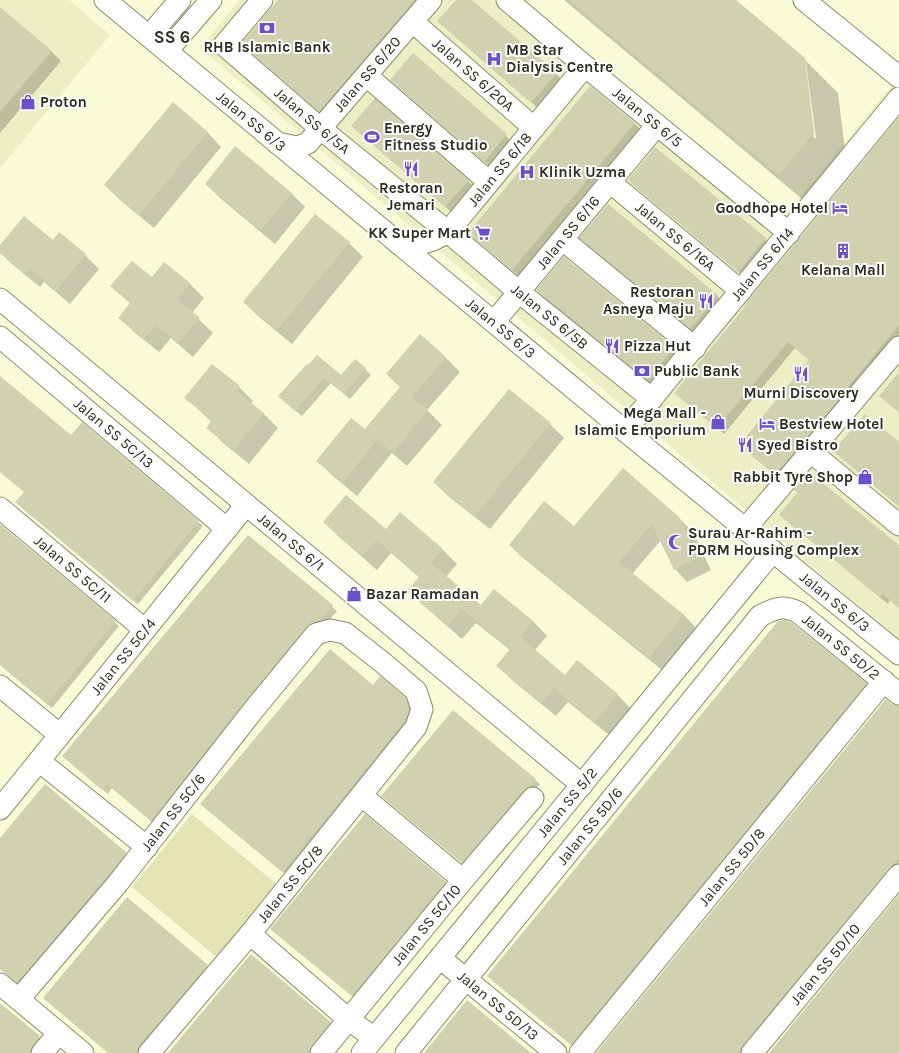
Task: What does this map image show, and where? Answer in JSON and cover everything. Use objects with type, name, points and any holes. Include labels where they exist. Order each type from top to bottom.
[{"type":"street","name":"Jalan SS 6/3","points":[[105,0],[625,431],[899,654]]},
{"type":"street","points":[[149,36],[180,0]]},
{"type":"street","points":[[167,51],[211,0]]},
{"type":"street","name":"Jalan SS 6/5A","points":[[262,0],[224,45],[321,129],[448,232]]},
{"type":"street","name":"Jalan SS 6/20","points":[[278,143],[297,146],[308,143],[431,0]]},
{"type":"street","name":"Jalan SS 6/5","points":[[507,0],[789,233]]},
{"type":"street","points":[[804,0],[899,77]]},
{"type":"street","name":"Jalan SS 6/20A","points":[[412,22],[534,128]]},
{"type":"street","name":"Jalan SS 6/18","points":[[398,243],[417,245],[433,240],[448,232],[586,66]]},
{"type":"street","points":[[367,76],[489,182]]},
{"type":"street","name":"Jalan SS 6/14","points":[[625,431],[899,98]]},
{"type":"street","name":"Jalan SS 6/16","points":[[494,322],[658,125]]},
{"type":"street","name":"Jalan SS 6/16A","points":[[610,182],[741,291]]},
{"type":"street","name":"Jalan SS 6/5B","points":[[448,232],[652,400]]},
{"type":"street","points":[[562,240],[694,348]]},
{"type":"street","name":"Jalan SS 6/1","points":[[0,299],[582,784]]},
{"type":"street","name":"Jalan SS 5C/13","points":[[0,337],[227,529]]},
{"type":"street","points":[[745,529],[899,347]]},
{"type":"street","points":[[811,452],[899,526]]},
{"type":"street","name":"Jalan SS 5C/4","points":[[0,809],[246,505]]},
{"type":"street","name":"Jalan SS 5C/11","points":[[0,508],[146,630]]},
{"type":"street","name":"Jalan SS 5/2","points":[[368,1046],[773,551]]},
{"type":"street","name":"Jalan SS 5D/2","points":[[780,608],[788,608],[798,612],[892,688]]},
{"type":"street","name":"Jalan SS 5D/6","points":[[406,1053],[760,616],[771,610],[780,608]]},
{"type":"street","name":"Jalan SS 5C/8","points":[[149,1053],[250,934],[416,727],[422,709],[416,692],[382,662],[345,633],[330,630]]},
{"type":"street","name":"Jalan SS 5C/6","points":[[19,999],[118,883],[316,634],[330,630]]},
{"type":"street","points":[[0,686],[60,735]]},
{"type":"street","name":"Jalan SS 5D/8","points":[[580,1053],[892,688]]},
{"type":"street","points":[[39,761],[147,847]]},
{"type":"street","points":[[362,796],[463,880]]},
{"type":"street","name":"Jalan SS 5C/10","points":[[320,1053],[533,798]]},
{"type":"street","name":"Jalan SS 5D/10","points":[[752,1053],[899,875]]},
{"type":"street","points":[[250,934],[348,1019],[368,1046]]},
{"type":"street","name":"Jalan SS 5D/13","points":[[440,958],[556,1053]]},
{"type":"street","points":[[0,984],[83,1053]]},
{"type":"street","points":[[42,1053],[59,1033]]},
{"type":"shaded area","name":"Proton","points":[[0,0],[69,0],[110,35],[0,168]]},
{"type":"shaded area","points":[[239,0],[497,0],[776,231],[790,209],[893,84],[899,89],[899,640],[200,48]]},
{"type":"shaded area","points":[[192,814],[279,886],[219,959],[132,887]]},
{"type":"building","points":[[278,0],[415,0],[319,112],[241,44]]},
{"type":"building","points":[[456,0],[472,0],[557,73],[531,103],[437,21]]},
{"type":"building","points":[[569,0],[736,0],[805,58],[814,133],[779,175]]},
{"type":"building","points":[[0,7],[52,51],[0,112]]},
{"type":"building","points":[[413,53],[507,134],[484,162],[390,80]]},
{"type":"building","points":[[590,86],[635,123],[512,270],[468,233]]},
{"type":"building","points":[[375,98],[469,180],[445,207],[351,126]]},
{"type":"building","points":[[173,102],[208,132],[139,215],[104,185]]},
{"type":"building","name":"Kelana Mall","points":[[899,117],[899,325],[838,399],[839,400],[775,475],[739,445],[809,360],[788,342],[717,428],[674,393]]},
{"type":"building","points":[[235,146],[292,193],[261,230],[205,184]]},
{"type":"building","points":[[655,147],[766,238],[738,272],[628,180]]},
{"type":"building","points":[[608,204],[718,295],[690,329],[579,238]]},
{"type":"building","points":[[315,214],[350,242],[277,330],[243,302]]},
{"type":"building","points":[[24,216],[53,240],[59,232],[86,254],[56,291],[30,268],[25,274],[0,253],[0,245]]},
{"type":"building","points":[[564,257],[675,347],[647,380],[536,290]]},
{"type":"building","points":[[132,261],[152,277],[164,262],[190,283],[177,299],[200,318],[178,343],[156,325],[144,339],[118,318],[130,303],[110,286]]},
{"type":"building","points":[[420,334],[446,357],[412,397],[428,410],[393,453],[377,440],[343,482],[316,461],[351,418],[365,429],[400,387],[386,374]]},
{"type":"building","points":[[317,355],[341,375],[355,359],[366,368],[344,394],[324,378],[295,411],[278,396]]},
{"type":"building","points":[[212,364],[240,386],[236,391],[264,413],[234,450],[206,428],[212,420],[184,398]]},
{"type":"building","points":[[899,372],[899,413],[879,396]]},
{"type":"building","points":[[0,376],[71,435],[82,422],[199,521],[133,601],[15,502],[24,492],[0,472]]},
{"type":"building","points":[[509,389],[551,423],[475,516],[433,482]]},
{"type":"building","points":[[865,414],[899,442],[899,507],[833,451]]},
{"type":"building","points":[[623,468],[679,517],[699,558],[674,570],[652,524],[619,562],[684,615],[649,658],[509,545],[544,501],[574,526]]},
{"type":"building","points":[[809,472],[899,545],[899,608],[883,594],[880,597],[779,515],[797,493],[794,490]]},
{"type":"building","points":[[346,495],[386,529],[400,512],[443,549],[431,563],[481,605],[494,589],[533,621],[520,637],[565,675],[577,660],[618,694],[595,722],[554,688],[542,703],[496,666],[510,649],[462,609],[448,626],[407,591],[419,577],[377,540],[362,556],[323,522]]},
{"type":"building","points":[[0,524],[116,621],[47,704],[0,665]]},
{"type":"building","points":[[248,535],[333,605],[321,620],[313,622],[307,626],[151,821],[107,784],[102,790],[62,756]]},
{"type":"building","points":[[785,620],[792,623],[867,683],[571,1045],[487,976],[778,621]]},
{"type":"building","points":[[330,649],[373,685],[380,676],[406,698],[409,709],[405,721],[282,872],[200,804]]},
{"type":"building","points":[[886,699],[892,704],[899,706],[899,857],[743,1045],[738,1053],[596,1053]]},
{"type":"building","points":[[453,710],[536,779],[530,787],[524,790],[462,863],[381,796]]},
{"type":"building","points":[[45,784],[127,853],[17,983],[0,969],[0,838]]},
{"type":"building","points":[[365,814],[446,882],[352,996],[270,929]]},
{"type":"building","points":[[899,894],[899,1053],[769,1053],[841,965]]},
{"type":"building","points":[[127,897],[208,965],[140,1045],[135,1053],[108,1053],[43,998]]},
{"type":"building","points":[[251,954],[331,1022],[312,1045],[308,1053],[168,1053]]},
{"type":"building","points":[[467,1000],[531,1053],[424,1053]]},
{"type":"building","points":[[0,1003],[40,1036],[30,1053],[0,1053]]},
{"type":"place","name":"RHB Islamic Bank","points":[[267,28]]},
{"type":"place","name":"MB Star Dialysis Centre","points":[[494,59]]},
{"type":"place","name":"Proton","points":[[28,102]]},
{"type":"place","name":"Energy Fitness Studio","points":[[372,137]]},
{"type":"place","name":"Restoran Jemari","points":[[411,169]]},
{"type":"place","name":"Klinik Uzma","points":[[527,172]]},
{"type":"place","name":"Goodhope Hotel","points":[[840,208]]},
{"type":"place","name":"KK Super Mart","points":[[483,233]]},
{"type":"place","name":"Kelana Mall","points":[[843,251]]},
{"type":"place","name":"Restoran Asneya Maju","points":[[706,301]]},
{"type":"place","name":"Pizza Hut","points":[[612,346]]},
{"type":"place","name":"Public Bank","points":[[642,371]]},
{"type":"place","name":"Murni Discovery","points":[[801,374]]},
{"type":"place","name":"Mega Mall - Islamic Emporium","points":[[718,422]]},
{"type":"place","name":"Bestview Hotel","points":[[767,424]]},
{"type":"place","name":"Syed Bistro","points":[[745,445]]},
{"type":"place","name":"Rabbit Tyre Shop","points":[[865,477]]},
{"type":"place","name":"Surau Ar-Rahim - PDRM Housing Complex","points":[[676,542]]},
{"type":"place","name":"Bazar Ramadan","points":[[354,594]]},
{"type":"district","name":"SS 6","points":[[172,37]]}]
